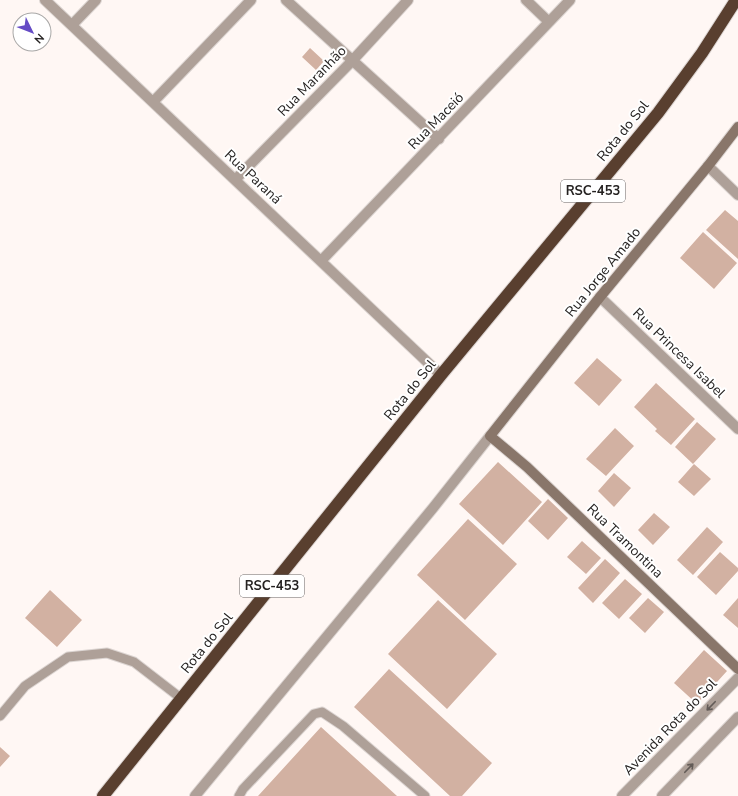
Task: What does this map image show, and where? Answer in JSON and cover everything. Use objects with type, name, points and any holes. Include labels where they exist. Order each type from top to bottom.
[{"type":"highway","name":"Rota do Sol","points":[[103,796],[441,375],[658,113],[702,53],[736,0]]},
{"type":"street","name":"Rua Paraná","points":[[46,0],[441,375]]},
{"type":"street","points":[[72,25],[96,0]]},
{"type":"street","points":[[153,102],[250,0]]},
{"type":"street","points":[[286,0],[439,139]]},
{"type":"street","name":"Rua Maranhão","points":[[235,180],[352,60],[408,0]]},
{"type":"street","points":[[526,0],[550,22]]},
{"type":"street","name":"Rua Maceió","points":[[321,261],[570,0]]},
{"type":"street","name":"Rua Jorge Amado","points":[[490,436],[600,297],[708,166],[738,127]]},
{"type":"street","points":[[708,166],[738,195]]},
{"type":"street","name":"Rua Princesa Isabel","points":[[600,297],[738,429]]},
{"type":"street","points":[[195,796],[428,514],[490,436]]},
{"type":"street","name":"Rua Tramontina","points":[[490,436],[527,467],[738,669]]},
{"type":"street","name":"Avenida Rota do Sol","points":[[622,796],[738,678]]},
{"type":"street","points":[[662,796],[738,716]]},
{"type":"lane","points":[[0,716],[26,686],[68,657],[107,653],[134,662],[182,699]]},
{"type":"lane","points":[[239,796],[243,789],[314,714],[322,712],[343,726],[425,796]]},
{"type":"building","points":[[310,48],[324,61],[316,70],[302,57]]},
{"type":"building","points":[[725,210],[738,221],[738,259],[706,230]]},
{"type":"building","points":[[703,232],[737,263],[714,289],[680,258]]},
{"type":"building","points":[[597,358],[622,380],[599,406],[574,383]]},
{"type":"building","points":[[656,383],[695,419],[671,445],[655,431],[657,429],[634,407]]},
{"type":"building","points":[[697,422],[716,439],[693,464],[675,447]]},
{"type":"building","points":[[615,428],[634,446],[606,476],[586,459]]},
{"type":"building","points":[[498,462],[542,502],[503,545],[459,504]]},
{"type":"building","points":[[694,464],[711,479],[694,496],[678,482]]},
{"type":"building","points":[[614,473],[631,488],[614,507],[598,491]]},
{"type":"building","points":[[548,499],[568,518],[548,540],[528,521]]},
{"type":"building","points":[[654,513],[670,527],[653,545],[638,530]]},
{"type":"building","points":[[468,519],[517,564],[465,620],[417,575]]},
{"type":"building","points":[[707,527],[723,542],[693,575],[677,560]]},
{"type":"building","points":[[582,541],[601,558],[586,574],[567,557]]},
{"type":"building","points":[[720,552],[738,568],[738,571],[716,595],[697,577]]},
{"type":"building","points":[[605,559],[620,573],[593,603],[578,588]]},
{"type":"building","points":[[625,579],[642,594],[619,619],[602,603]]},
{"type":"building","points":[[50,590],[82,620],[57,647],[25,618]]},
{"type":"building","points":[[648,598],[664,612],[645,633],[629,618]]},
{"type":"building","points":[[738,598],[738,628],[723,615]]},
{"type":"building","points":[[438,600],[497,654],[447,709],[388,654]]},
{"type":"building","points":[[704,650],[727,671],[697,704],[674,683]]},
{"type":"building","points":[[389,669],[492,763],[462,796],[450,796],[354,707]]},
{"type":"building","points":[[321,727],[397,796],[258,796]]},
{"type":"building","points":[[0,747],[10,756],[0,767]]}]
